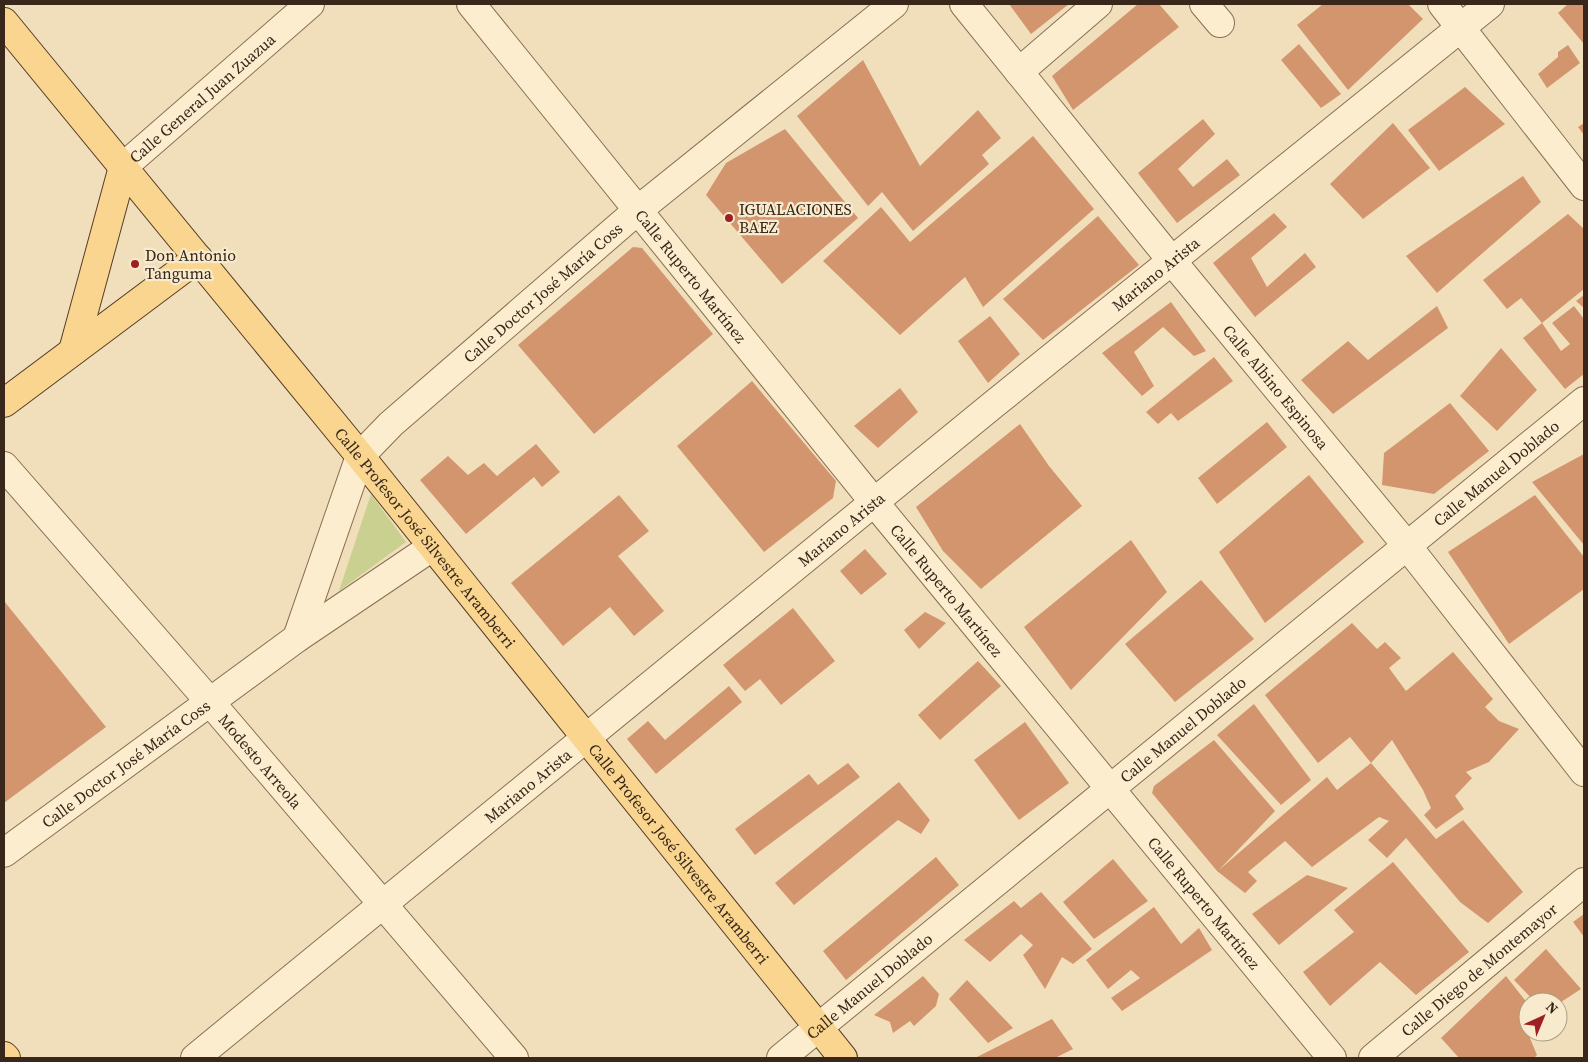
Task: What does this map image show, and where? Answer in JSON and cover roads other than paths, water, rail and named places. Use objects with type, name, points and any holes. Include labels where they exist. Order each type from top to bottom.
[{"type":"main road","name":"Calle Profesor José Silvestre Aramberri","points":[[4,22],[360,456],[584,739],[843,1058]]},
{"type":"main road","name":"Calle General Juan Zuazua","points":[[73,351],[123,167]]},
{"type":"main road","points":[[4,403],[198,258]]},
{"type":"street","name":"Calle General Juan Zuazua","points":[[123,167],[310,4]]},
{"type":"street","name":"Calle Ruperto Martínez","points":[[471,4],[874,502],[1332,1058]]},
{"type":"street","name":"Calle Doctor José María Coss","points":[[360,456],[391,424],[638,210],[894,4]]},
{"type":"street","name":"Calle Albino Espinosa","points":[[964,4],[1172,261],[1408,547],[1584,772]]},
{"type":"street","points":[[1019,72],[1098,4]]},
{"type":"street","points":[[1442,4],[1584,186]]},
{"type":"street","name":"Mariano Arista","points":[[194,1058],[383,906],[874,502],[1490,4]]},
{"type":"street","name":"Calle Manuel Doblado","points":[[782,1058],[1584,401]]},
{"type":"street","points":[[297,638],[360,456]]},
{"type":"street","name":"Modesto Arreola","points":[[4,466],[210,702],[514,1058]]},
{"type":"street","name":"Calle Doctor José María Coss","points":[[4,853],[297,638],[432,547]]},
{"type":"street","name":"Calle Diego de Montemayor","points":[[1373,1058],[1584,882]]},
{"type":"place","name":"IGUALACIONES BAEZ","points":[[729,218]]},
{"type":"place","name":"Don Antonio Tanguma","points":[[135,264]]}]
